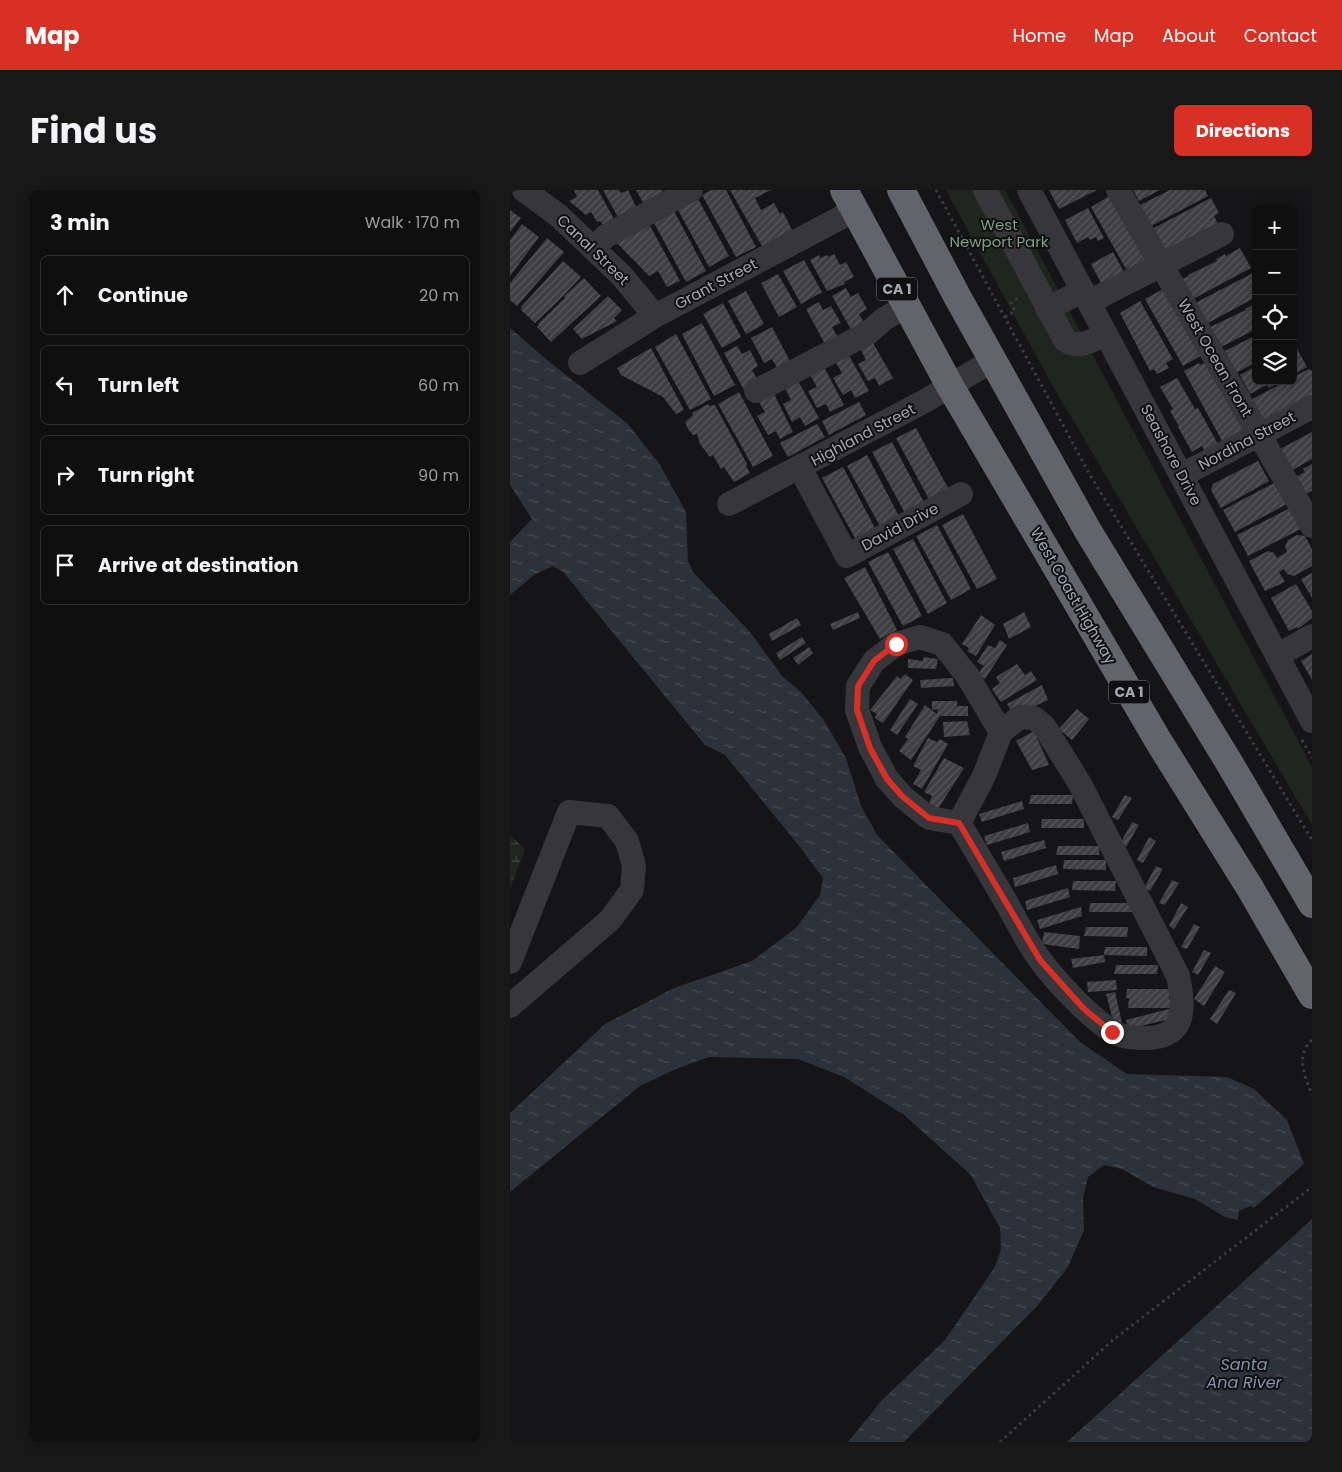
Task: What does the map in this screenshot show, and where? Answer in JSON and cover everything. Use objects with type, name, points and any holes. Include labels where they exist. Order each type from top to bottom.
[{"type":"highway","points":[[901,190],[958,298],[1088,531],[1230,764],[1312,904]]},
{"type":"highway","name":"West Coast Highway","points":[[850,200],[950,386],[1159,742],[1250,888],[1312,995]]},
{"type":"street","name":"Canal Street","points":[[524,190],[559,216],[593,248],[622,276],[655,316]]},
{"type":"street","points":[[593,248],[606,236],[691,190]]},
{"type":"street","points":[[985,190],[1065,340],[1072,345],[1078,345],[1106,334]]},
{"type":"street","name":"Seashore Drive","points":[[1029,190],[1312,721]]},
{"type":"street","name":"West Ocean Front","points":[[1118,190],[1312,526]]},
{"type":"street","name":"Grant Street","points":[[580,363],[850,200]]},
{"type":"street","points":[[1012,240],[1046,221]]},
{"type":"street","points":[[1047,309],[1085,297],[1162,265],[1222,234]]},
{"type":"street","points":[[756,391],[868,333],[884,319],[906,306]]},
{"type":"street","name":"Highland Street","points":[[729,504],[800,468],[950,386],[993,360]]},
{"type":"street","name":"Nordina Street","points":[[1182,475],[1312,407]]},
{"type":"street","name":"David Drive","points":[[800,468],[848,556],[961,494]]},
{"type":"street","points":[[1277,656],[1312,636]]},
{"type":"street","points":[[959,823],[984,776],[1001,732],[1020,718],[1034,718],[1044,726],[1080,784],[1178,976],[1183,1009],[1179,1024],[1171,1032],[1153,1039],[1123,1037],[1112,1032],[1084,1009],[1040,960],[959,823],[929,818],[903,797],[887,779],[870,748],[857,710],[858,686],[874,661],[896,644],[920,637],[942,644],[967,675],[1001,732]]},
{"type":"street","points":[[510,962],[569,812],[608,816],[626,841],[629,849],[634,866],[632,890],[610,920],[510,1006]]},
{"type":"path","points":[[936,190],[1090,475],[1312,840]]},
{"type":"path","points":[[1312,1040],[1306,1046],[1302,1057],[1303,1070],[1312,1095]]},
{"type":"path","points":[[1000,1442],[1113,1340],[1312,1187]]},
{"type":"green space","name":"West Newport Park","points":[[946,190],[1005,190],[1312,767],[1312,825],[1051,383]]},
{"type":"green space","points":[[510,835],[525,849],[510,889]]},
{"type":"water","points":[[510,328],[628,424],[660,465],[686,512],[688,561],[693,572],[750,632],[782,676],[800,691],[823,719],[846,758],[861,806],[877,835],[1080,1042],[1127,1074],[1227,1077],[1254,1089],[1287,1120],[1304,1164],[1254,1208],[1250,1206],[1239,1211],[1238,1220],[1225,1217],[1195,1199],[1153,1187],[1122,1169],[1104,1165],[1088,1177],[1083,1198],[1084,1230],[1068,1267],[1038,1305],[904,1442],[848,1442],[882,1400],[945,1340],[995,1267],[1001,1249],[1000,1228],[970,1174],[904,1115],[844,1077],[798,1059],[709,1057],[676,1069],[640,1086],[510,1192],[510,1113],[605,1024],[674,988],[752,961],[797,927],[820,895],[823,878],[725,755],[705,745],[564,573],[553,566],[534,575],[510,595],[510,542],[532,519],[510,485]]},
{"type":"water","name":"Santa Ana River","points":[[1312,1219],[1312,1442],[1067,1442]]},
{"type":"building","points":[[574,190],[598,190],[614,219],[603,225],[600,221],[597,222],[591,212],[586,215],[569,201],[577,197]]},
{"type":"building","points":[[603,190],[619,190],[621,193],[628,190],[637,209],[619,219]]},
{"type":"building","points":[[636,190],[662,190],[665,195],[645,206]]},
{"type":"building","points":[[711,190],[726,190],[756,247],[736,257],[702,195]]},
{"type":"building","points":[[730,190],[771,190],[755,198],[761,210],[774,203],[780,214],[783,212],[792,230],[762,246]]},
{"type":"building","points":[[1049,190],[1097,190],[1059,209]]},
{"type":"building","points":[[1133,190],[1160,190],[1139,201]]},
{"type":"building","points":[[1170,190],[1205,190],[1208,196],[1151,226],[1140,205]]},
{"type":"building","points":[[1113,194],[1149,257],[1144,260],[1145,262],[1131,270],[1130,268],[1126,269],[1091,207]]},
{"type":"building","points":[[697,197],[729,256],[709,267],[677,208]]},
{"type":"building","points":[[1211,198],[1219,213],[1214,216],[1218,224],[1166,252],[1152,229]]},
{"type":"building","points":[[1088,208],[1104,238],[1098,241],[1096,237],[1090,240],[1088,237],[1077,243],[1065,220]]},
{"type":"building","points":[[510,210],[521,218],[510,232]]},
{"type":"building","points":[[674,211],[706,271],[686,282],[653,221]]},
{"type":"building","points":[[522,224],[539,237],[510,276],[510,240]]},
{"type":"building","points":[[649,224],[680,281],[667,287],[658,271],[649,276],[616,242]]},
{"type":"building","points":[[547,238],[564,252],[517,306],[510,300],[510,283]]},
{"type":"building","points":[[1240,248],[1251,268],[1193,299],[1182,279],[1217,261],[1216,259],[1225,254],[1226,256]]},
{"type":"building","points":[[1113,252],[1124,272],[1102,285],[1091,264]]},
{"type":"building","points":[[834,254],[840,265],[846,262],[854,277],[844,282],[845,284],[827,291],[810,260],[819,255],[820,258]]},
{"type":"building","points":[[804,260],[822,292],[801,304],[783,271]]},
{"type":"building","points":[[563,261],[581,277],[535,323],[521,310],[521,307]]},
{"type":"building","points":[[778,274],[797,307],[779,317],[761,283]]},
{"type":"building","points":[[1252,274],[1252,299],[1208,323],[1195,303]]},
{"type":"building","points":[[584,278],[601,296],[551,342],[537,327],[538,324]]},
{"type":"building","points":[[846,288],[851,297],[858,293],[867,309],[859,314],[866,326],[853,333],[832,296]]},
{"type":"building","points":[[1165,288],[1204,354],[1183,366],[1145,299]]},
{"type":"building","points":[[746,291],[764,324],[746,334],[728,301]]},
{"type":"building","points":[[608,296],[622,310],[614,318],[617,321],[582,339],[573,329]]},
{"type":"building","points":[[1140,301],[1173,359],[1166,363],[1169,368],[1157,374],[1154,369],[1150,371],[1120,313]]},
{"type":"building","points":[[819,302],[823,310],[831,306],[841,323],[832,327],[839,339],[826,346],[806,309]]},
{"type":"building","points":[[723,303],[741,337],[722,348],[703,314]]},
{"type":"building","points":[[1252,305],[1252,331],[1221,347],[1210,327]]},
{"type":"building","points":[[702,323],[735,385],[714,396],[682,334]]},
{"type":"building","points":[[772,327],[792,365],[779,371],[772,359],[764,363],[751,338]]},
{"type":"building","points":[[676,334],[711,399],[690,410],[655,347]]},
{"type":"building","points":[[1252,337],[1252,364],[1236,373],[1225,351]]},
{"type":"building","points":[[872,341],[893,378],[879,386],[875,378],[868,381],[858,364],[866,360],[860,348]]},
{"type":"building","points":[[737,346],[742,354],[750,350],[758,366],[752,370],[759,382],[744,390],[724,353]]},
{"type":"building","points":[[651,348],[684,410],[676,414],[663,397],[621,375],[617,368]]},
{"type":"building","points":[[1297,349],[1307,367],[1297,373]]},
{"type":"building","points":[[848,354],[869,391],[855,398],[851,390],[843,395],[833,378],[842,373],[835,361]]},
{"type":"building","points":[[1207,362],[1244,430],[1222,441],[1184,371],[1199,363],[1200,365]]},
{"type":"building","points":[[824,367],[844,405],[830,412],[826,404],[817,408],[808,391],[817,387],[810,375]]},
{"type":"building","points":[[1252,368],[1252,385],[1267,385],[1250,394],[1240,375]]},
{"type":"building","points":[[1309,369],[1312,371],[1312,396],[1263,421],[1251,400],[1279,385],[1297,385],[1297,375]]},
{"type":"building","points":[[1177,378],[1195,409],[1198,408],[1219,446],[1206,453],[1202,446],[1192,452],[1170,411],[1173,409],[1160,387]]},
{"type":"building","points":[[798,381],[819,418],[805,426],[800,417],[792,422],[783,404],[791,400],[785,388]]},
{"type":"building","points":[[739,392],[773,456],[753,467],[718,404]]},
{"type":"building","points":[[774,394],[793,432],[780,439],[776,431],[768,435],[757,416],[765,412],[759,402]]},
{"type":"building","points":[[859,402],[866,415],[829,435],[822,421]]},
{"type":"building","points":[[708,404],[710,406],[715,405],[750,473],[734,482],[724,467],[721,469],[713,455],[710,457],[700,444],[697,434],[693,435],[685,422],[693,415],[692,413]]},
{"type":"building","points":[[817,424],[825,437],[788,457],[780,443]]},
{"type":"building","points":[[916,428],[950,492],[931,503],[896,438]]},
{"type":"building","points":[[1312,432],[1312,459],[1291,471],[1280,449]]},
{"type":"building","points":[[892,442],[926,506],[907,517],[872,452]]},
{"type":"building","points":[[867,455],[901,520],[882,530],[847,466]]},
{"type":"building","points":[[1258,461],[1269,481],[1221,508],[1211,490],[1213,484]]},
{"type":"building","points":[[1312,464],[1312,491],[1305,494],[1296,477],[1305,472],[1303,469]]},
{"type":"building","points":[[843,467],[877,532],[857,542],[822,478]]},
{"type":"building","points":[[1276,482],[1287,504],[1235,532],[1223,510]]},
{"type":"building","points":[[1292,507],[1303,528],[1248,556],[1237,535]]},
{"type":"building","points":[[963,514],[997,579],[977,589],[942,525]]},
{"type":"building","points":[[937,525],[971,589],[951,600],[916,536]]},
{"type":"building","points":[[1297,535],[1305,536],[1312,549],[1312,566],[1294,576],[1287,574],[1284,569],[1279,572],[1285,582],[1265,591],[1249,561],[1268,551],[1274,553],[1277,558],[1287,552],[1285,547],[1288,540]]},
{"type":"building","points":[[913,539],[947,603],[928,614],[893,549]]},
{"type":"building","points":[[888,552],[922,616],[903,626],[868,562]]},
{"type":"building","points":[[865,567],[897,630],[880,639],[844,578]]},
{"type":"building","points":[[1312,573],[1312,598],[1301,579]]},
{"type":"building","points":[[1296,584],[1312,611],[1312,618],[1298,629],[1297,627],[1289,631],[1271,598]]},
{"type":"building","points":[[858,612],[860,618],[833,630],[830,624]]},
{"type":"building","points":[[1024,612],[1031,627],[1009,639],[1003,624]]},
{"type":"building","points":[[981,615],[995,625],[976,656],[967,651],[969,648],[962,644]]},
{"type":"building","points":[[797,618],[801,625],[772,641],[769,634]]},
{"type":"building","points":[[802,637],[806,643],[780,660],[776,653]]},
{"type":"building","points":[[1000,640],[1007,645],[985,679],[978,674],[984,666],[977,662],[988,645],[995,648]]},
{"type":"building","points":[[809,647],[813,653],[798,665],[793,658]]},
{"type":"building","points":[[1312,654],[1312,680],[1301,661]]},
{"type":"building","points":[[923,657],[938,659],[936,669],[908,668],[908,659],[923,661]]},
{"type":"building","points":[[1017,664],[1025,675],[1031,671],[1037,680],[1001,702],[992,689],[1000,683],[996,677]]},
{"type":"building","points":[[905,674],[913,680],[883,723],[875,718],[877,714],[870,710],[897,676],[900,679]]},
{"type":"building","points":[[953,678],[954,686],[921,688],[920,680]]},
{"type":"building","points":[[1042,685],[1048,700],[1014,716],[1007,704]]},
{"type":"building","points":[[910,699],[918,704],[897,735],[890,730]]},
{"type":"building","points":[[932,701],[957,701],[957,706],[968,706],[968,716],[940,716],[911,760],[899,751],[908,739],[905,737],[925,705],[937,714],[938,709],[932,710]]},
{"type":"building","points":[[1077,709],[1089,719],[1072,740],[1059,729]]},
{"type":"building","points":[[967,721],[970,735],[944,737],[943,722]]},
{"type":"building","points":[[1034,731],[1049,765],[1032,770],[1016,741]]},
{"type":"building","points":[[928,738],[937,742],[940,739],[948,744],[922,789],[913,784],[921,770],[913,766]]},
{"type":"building","points":[[944,758],[964,768],[938,809],[929,803],[932,796],[924,792]]},
{"type":"building","points":[[1031,795],[1073,795],[1072,804],[1029,804]]},
{"type":"building","points":[[1125,795],[1132,798],[1118,820],[1112,817]]},
{"type":"building","points":[[1022,801],[1024,809],[982,822],[979,814]]},
{"type":"building","points":[[1042,819],[1084,819],[1084,828],[1041,828]]},
{"type":"building","points":[[1132,822],[1139,825],[1126,847],[1120,844]]},
{"type":"building","points":[[1028,823],[1030,832],[987,845],[984,836]]},
{"type":"building","points":[[1149,837],[1156,841],[1143,863],[1137,860]]},
{"type":"building","points":[[1044,840],[1046,848],[1004,861],[1001,852]]},
{"type":"building","points":[[1058,846],[1100,846],[1099,855],[1056,855]]},
{"type":"building","points":[[1064,860],[1106,860],[1106,870],[1063,869]]},
{"type":"building","points":[[1056,865],[1058,874],[1015,887],[1013,878]]},
{"type":"building","points":[[1156,866],[1163,869],[1150,891],[1144,888]]},
{"type":"building","points":[[1172,880],[1179,883],[1165,905],[1159,903]]},
{"type":"building","points":[[1073,881],[1116,881],[1115,891],[1072,890]]},
{"type":"building","points":[[1068,888],[1070,897],[1027,910],[1025,901]]},
{"type":"building","points":[[1090,903],[1132,903],[1132,912],[1089,912]]},
{"type":"building","points":[[1181,903],[1188,907],[1174,929],[1169,926]]},
{"type":"building","points":[[1081,907],[1082,916],[1040,929],[1037,920]]},
{"type":"building","points":[[1194,924],[1200,927],[1187,949],[1181,947]]},
{"type":"building","points":[[1086,927],[1128,927],[1127,937],[1084,936]]},
{"type":"building","points":[[1044,932],[1080,936],[1079,949],[1042,944]]},
{"type":"building","points":[[1105,947],[1147,947],[1147,956],[1104,955]]},
{"type":"building","points":[[1204,950],[1211,953],[1198,975],[1192,972]]},
{"type":"building","points":[[1104,955],[1105,962],[1073,968],[1071,959]]},
{"type":"building","points":[[1116,965],[1158,965],[1157,974],[1114,974]]},
{"type":"building","points":[[1215,966],[1225,972],[1204,1006],[1194,999]]},
{"type":"building","points":[[1116,980],[1117,990],[1088,992],[1087,982]]},
{"type":"building","points":[[1127,989],[1169,989],[1171,1008],[1128,1008],[1129,998],[1126,998]]},
{"type":"building","points":[[1229,990],[1236,993],[1217,1024],[1210,1019]]},
{"type":"building","points":[[1115,992],[1123,1027],[1115,1028],[1106,994]]},
{"type":"building","points":[[1173,1008],[1174,1018],[1128,1029],[1126,1020]]},
{"type":"route","points":[[896,644],[874,661],[858,686],[857,710],[870,748],[887,779],[903,797],[929,818],[959,823],[1040,960],[1084,1009],[1112,1032]]}]
